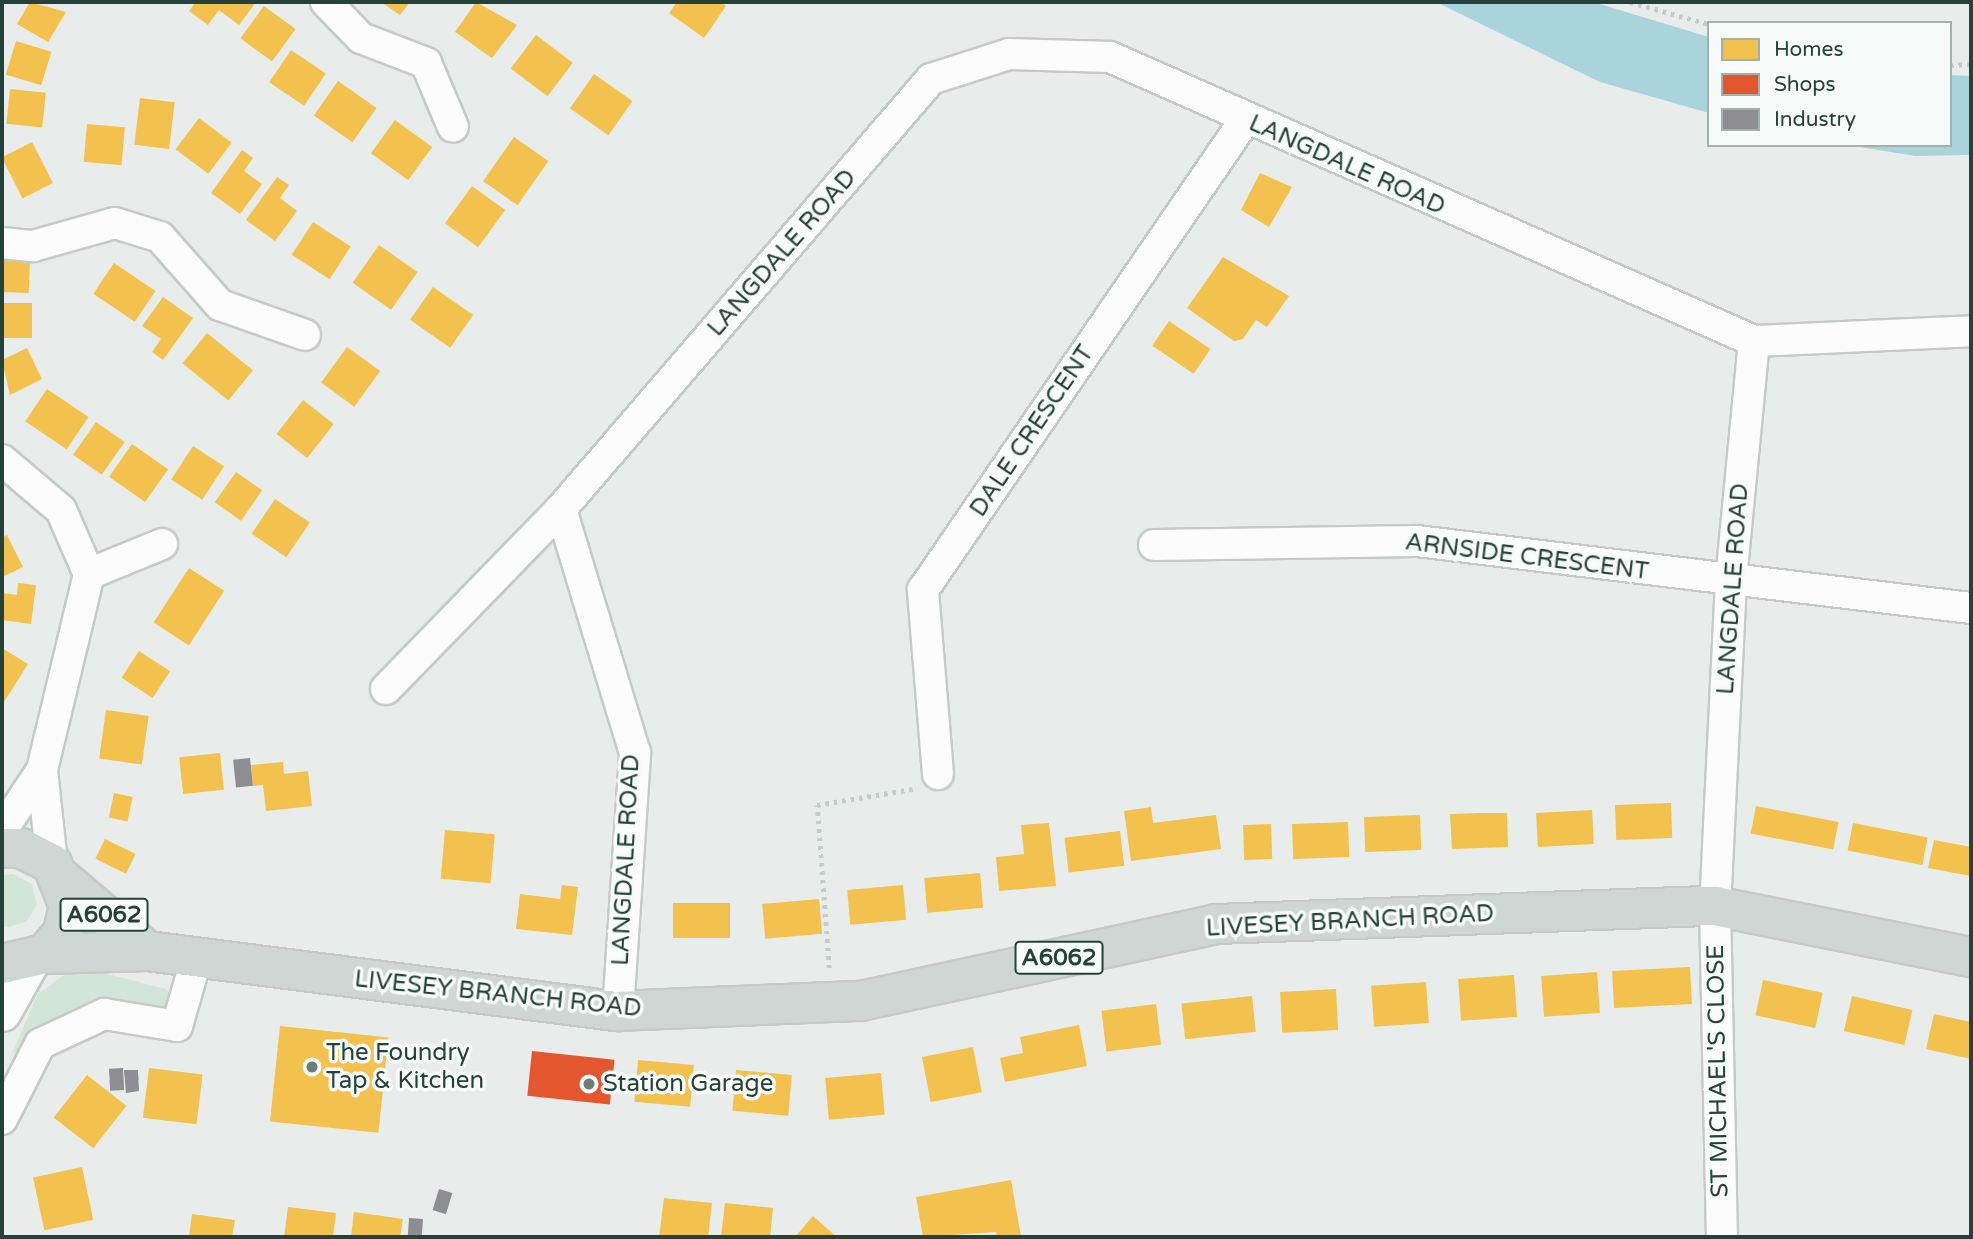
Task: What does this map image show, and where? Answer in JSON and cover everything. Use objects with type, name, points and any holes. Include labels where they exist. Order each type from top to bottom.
[{"type":"main road","name":"A6062","points":[[2,848],[21,848],[57,872],[146,951]]},
{"type":"main road","name":"A6062","points":[[25,960],[68,920],[57,872]]},
{"type":"main road","name":"LIVESEY BRANCH ROAD","points":[[25,960],[146,951],[196,960],[618,1011],[861,1001],[1216,925],[1715,906],[1971,957]]},
{"type":"street","points":[[326,2],[361,38],[426,63],[453,127]]},
{"type":"street","name":"LANGDALE ROAD","points":[[386,689],[561,509],[931,79],[1009,54],[1111,57],[1245,120],[1754,341],[1731,581],[1715,906]]},
{"type":"street","name":"DALE CRESCENT","points":[[938,774],[923,590],[1245,120]]},
{"type":"street","points":[[2,243],[33,246],[115,223],[160,237],[219,305],[305,335]]},
{"type":"street","points":[[1754,341],[1971,331]]},
{"type":"street","points":[[2,460],[61,510],[89,574],[42,770],[2,830]]},
{"type":"street","name":"LANGDALE ROAD","points":[[561,509],[635,752],[618,1011]]},
{"type":"street","name":"ARNSIDE CRESCENT","points":[[1154,545],[1418,541],[1971,608]]},
{"type":"street","points":[[89,574],[162,544]]},
{"type":"street","points":[[42,770],[57,872]]},
{"type":"street","name":"ST MICHAEL'S CLOSE","points":[[1715,906],[1722,1237]]},
{"type":"street","points":[[2,1012],[25,960]]},
{"type":"street","points":[[2,1119],[40,1044],[104,1014],[177,1026],[196,960]]},
{"type":"path","points":[[1630,2],[1707,23]]},
{"type":"path","points":[[1952,65],[1971,64]]},
{"type":"path","points":[[830,976],[817,805],[941,785],[938,774]]},
{"type":"green space","points":[[13,874],[32,884],[37,905],[26,922],[8,927],[2,926],[2,875]]},
{"type":"green space","points":[[76,966],[166,989],[177,1002],[164,1012],[105,1004],[73,1008],[17,1056],[13,1052],[37,995]]},
{"type":"water","points":[[1436,2],[1593,2],[1707,36],[1707,112],[1600,82]]},
{"type":"water","points":[[1952,75],[1971,76],[1971,155],[1915,156],[1860,147],[1952,147]]},
{"type":"building: Homes","points":[[30,2],[66,12],[48,42],[17,24]]},
{"type":"building: Homes","points":[[196,2],[256,2],[239,25],[219,10],[208,25],[189,11]]},
{"type":"building: Homes","points":[[381,2],[410,2],[400,15]]},
{"type":"building: Homes","points":[[476,2],[517,25],[492,58],[455,32]]},
{"type":"building: Homes","points":[[677,2],[721,2],[726,6],[704,38],[669,13]]},
{"type":"building: Homes","points":[[264,6],[296,29],[272,61],[240,38]]},
{"type":"building: Homes","points":[[536,35],[573,63],[547,96],[511,69]]},
{"type":"building: Homes","points":[[16,41],[51,52],[41,85],[6,74]]},
{"type":"building: Homes","points":[[291,50],[326,73],[304,106],[269,82]]},
{"type":"building: Homes","points":[[594,74],[633,101],[608,135],[570,108]]},
{"type":"building: Homes","points":[[338,81],[377,108],[352,142],[314,115]]},
{"type":"building: Homes","points":[[10,89],[46,93],[42,128],[6,124]]},
{"type":"building: Homes","points":[[140,98],[175,102],[169,149],[134,145]]},
{"type":"building: Homes","points":[[199,118],[232,143],[208,174],[176,149]]},
{"type":"building: Homes","points":[[395,120],[432,147],[408,180],[371,153]]},
{"type":"building: Homes","points":[[87,124],[125,127],[122,165],[84,162]]},
{"type":"building: Homes","points":[[514,137],[548,161],[517,205],[483,181]]},
{"type":"building: Homes","points":[[32,142],[53,183],[23,198],[2,157]]},
{"type":"building: Homes","points":[[242,150],[253,158],[244,171],[262,184],[240,214],[211,193]]},
{"type":"building: Homes","points":[[1260,173],[1292,187],[1269,227],[1241,210]]},
{"type":"building: Homes","points":[[277,177],[289,185],[280,198],[297,211],[275,241],[246,220]]},
{"type":"building: Homes","points":[[472,186],[505,210],[478,247],[445,223]]},
{"type":"building: Homes","points":[[313,222],[351,247],[329,279],[292,255]]},
{"type":"building: Homes","points":[[379,245],[418,272],[391,310],[353,283]]},
{"type":"building: Homes","points":[[2,257],[30,258],[29,293],[2,292]]},
{"type":"building: Homes","points":[[1223,257],[1289,296],[1267,327],[1256,320],[1243,339],[1234,341],[1187,308]]},
{"type":"building: Homes","points":[[114,263],[155,291],[135,322],[93,294]]},
{"type":"building: Homes","points":[[433,287],[473,315],[450,348],[410,320]]},
{"type":"building: Homes","points":[[163,297],[193,318],[163,360],[152,352],[161,339],[142,326]]},
{"type":"building: Homes","points":[[2,303],[32,303],[32,338],[2,338]]},
{"type":"building: Homes","points":[[1169,321],[1210,349],[1194,374],[1152,346]]},
{"type":"building: Homes","points":[[207,333],[253,370],[228,400],[182,363]]},
{"type":"building: Homes","points":[[347,347],[380,371],[354,407],[321,383]]},
{"type":"building: Homes","points":[[27,348],[42,379],[10,395],[2,360]]},
{"type":"building: Homes","points":[[47,389],[88,417],[67,449],[25,421]]},
{"type":"building: Homes","points":[[303,400],[334,424],[307,458],[277,434]]},
{"type":"building: Homes","points":[[96,422],[125,442],[102,475],[73,455]]},
{"type":"building: Homes","points":[[132,444],[168,469],[145,502],[109,477]]},
{"type":"building: Homes","points":[[193,446],[224,466],[202,500],[171,480]]},
{"type":"building: Homes","points":[[236,472],[262,490],[241,521],[215,502]]},
{"type":"building: Homes","points":[[275,499],[310,522],[286,557],[252,534]]},
{"type":"building: Homes","points":[[7,535],[23,567],[2,577],[2,538]]},
{"type":"building: Homes","points":[[189,568],[224,591],[189,645],[154,623]]},
{"type":"building: Homes","points":[[18,583],[36,585],[31,624],[2,620],[2,593],[17,595]]},
{"type":"building: Homes","points":[[2,648],[28,664],[4,702],[2,701]]},
{"type":"building: Homes","points":[[139,651],[170,671],[153,698],[122,678]]},
{"type":"building: Homes","points":[[106,710],[149,716],[142,765],[99,759]]},
{"type":"building: Homes","points":[[220,753],[224,790],[183,794],[179,757]]},
{"type":"building: Homes","points":[[283,762],[284,774],[308,771],[312,806],[266,811],[263,785],[253,786],[251,765]]},
{"type":"building: Homes","points":[[114,793],[133,797],[127,821],[109,817]]},
{"type":"building: Homes","points":[[1671,803],[1672,838],[1616,840],[1615,805]]},
{"type":"building: Homes","points":[[1756,806],[1838,822],[1833,850],[1751,833]]},
{"type":"building: Homes","points":[[1151,807],[1153,823],[1216,815],[1221,849],[1131,861],[1124,811]]},
{"type":"building: Homes","points":[[1592,810],[1594,844],[1538,847],[1536,813]]},
{"type":"building: Homes","points":[[1507,813],[1508,847],[1452,849],[1450,814]]},
{"type":"building: Homes","points":[[1420,815],[1421,850],[1365,852],[1364,817]]},
{"type":"building: Homes","points":[[1348,822],[1349,857],[1293,859],[1292,824]]},
{"type":"building: Homes","points":[[1049,823],[1056,886],[999,891],[996,857],[1024,854],[1021,825]]},
{"type":"building: Homes","points":[[1853,823],[1928,838],[1922,865],[1848,850]]},
{"type":"building: Homes","points":[[1271,824],[1272,859],[1244,860],[1243,825]]},
{"type":"building: Homes","points":[[445,830],[495,834],[491,883],[441,879]]},
{"type":"building: Homes","points":[[1120,831],[1124,866],[1069,873],[1064,838]]},
{"type":"building: Homes","points":[[105,839],[136,854],[126,874],[95,859]]},
{"type":"building: Homes","points":[[1934,840],[1971,847],[1971,876],[1928,868]]},
{"type":"building: Homes","points":[[980,873],[983,908],[927,913],[924,878]]},
{"type":"building: Homes","points":[[562,885],[578,887],[572,935],[516,929],[520,894],[560,899]]},
{"type":"building: Homes","points":[[903,885],[906,920],[850,925],[847,890]]},
{"type":"building: Homes","points":[[819,899],[822,934],[765,939],[762,904]]},
{"type":"building: Homes","points":[[673,903],[730,903],[730,938],[673,938]]},
{"type":"building: Homes","points":[[1690,967],[1692,1004],[1614,1008],[1612,971]]},
{"type":"building: Homes","points":[[1597,972],[1600,1013],[1544,1017],[1541,976]]},
{"type":"building: Homes","points":[[1514,975],[1517,1017],[1461,1021],[1458,979]]},
{"type":"building: Homes","points":[[1763,980],[1823,993],[1815,1028],[1756,1015]]},
{"type":"building: Homes","points":[[1426,982],[1429,1023],[1374,1027],[1371,986]]},
{"type":"building: Homes","points":[[1336,989],[1338,1030],[1282,1033],[1280,992]]},
{"type":"building: Homes","points":[[1252,996],[1256,1032],[1185,1039],[1181,1003]]},
{"type":"building: Homes","points":[[1852,996],[1912,1010],[1904,1045],[1844,1031]]},
{"type":"building: Homes","points":[[1156,1004],[1161,1045],[1106,1051],[1101,1011]]},
{"type":"building: Homes","points":[[1934,1014],[1971,1022],[1971,1059],[1926,1049]]},
{"type":"building: Homes","points":[[1079,1025],[1087,1066],[1005,1082],[1000,1058],[1023,1053],[1020,1037]]},
{"type":"building: Homes","points":[[280,1026],[388,1037],[378,1133],[270,1121]]},
{"type":"building: Homes","points":[[973,1047],[982,1092],[931,1102],[922,1057]]},
{"type":"building: Homes","points":[[638,1060],[694,1065],[690,1107],[634,1102]]},
{"type":"building: Homes","points":[[149,1068],[203,1075],[197,1124],[143,1118]]},
{"type":"building: Homes","points":[[736,1070],[792,1075],[788,1116],[732,1111]]},
{"type":"building: Homes","points":[[881,1073],[885,1115],[829,1120],[825,1078]]},
{"type":"building: Homes","points":[[87,1075],[126,1106],[93,1148],[54,1118]]},
{"type":"building: Homes","points":[[82,1167],[93,1220],[44,1230],[33,1177]]},
{"type":"building: Homes","points":[[1011,1180],[1021,1237],[997,1237],[996,1232],[923,1237],[916,1197]]},
{"type":"building: Homes","points":[[664,1198],[712,1203],[708,1237],[659,1237]]},
{"type":"building: Homes","points":[[725,1203],[773,1208],[770,1237],[721,1237]]},
{"type":"building: Homes","points":[[288,1207],[336,1213],[333,1237],[284,1237]]},
{"type":"building: Homes","points":[[354,1212],[403,1219],[400,1237],[351,1237]]},
{"type":"building: Homes","points":[[192,1214],[235,1220],[232,1237],[189,1237]]},
{"type":"building: Homes","points":[[813,1216],[831,1232],[837,1237],[795,1237]]},
{"type":"building: Shops","points":[[532,1051],[615,1060],[610,1104],[527,1096]]},
{"type":"building: Industry","points":[[250,758],[253,786],[236,788],[233,760]]},
{"type":"building: Industry","points":[[123,1068],[124,1090],[110,1091],[109,1069]]},
{"type":"building: Industry","points":[[124,1070],[138,1070],[139,1091],[126,1093]]},
{"type":"building: Industry","points":[[439,1189],[452,1193],[446,1214],[433,1210]]},
{"type":"building: Industry","points":[[409,1218],[423,1219],[422,1237],[408,1237]]},
{"type":"place","name":"The Foundry Tap & Kitchen","points":[[312,1067]]},
{"type":"place","name":"Station Garage","points":[[589,1084]]}]
